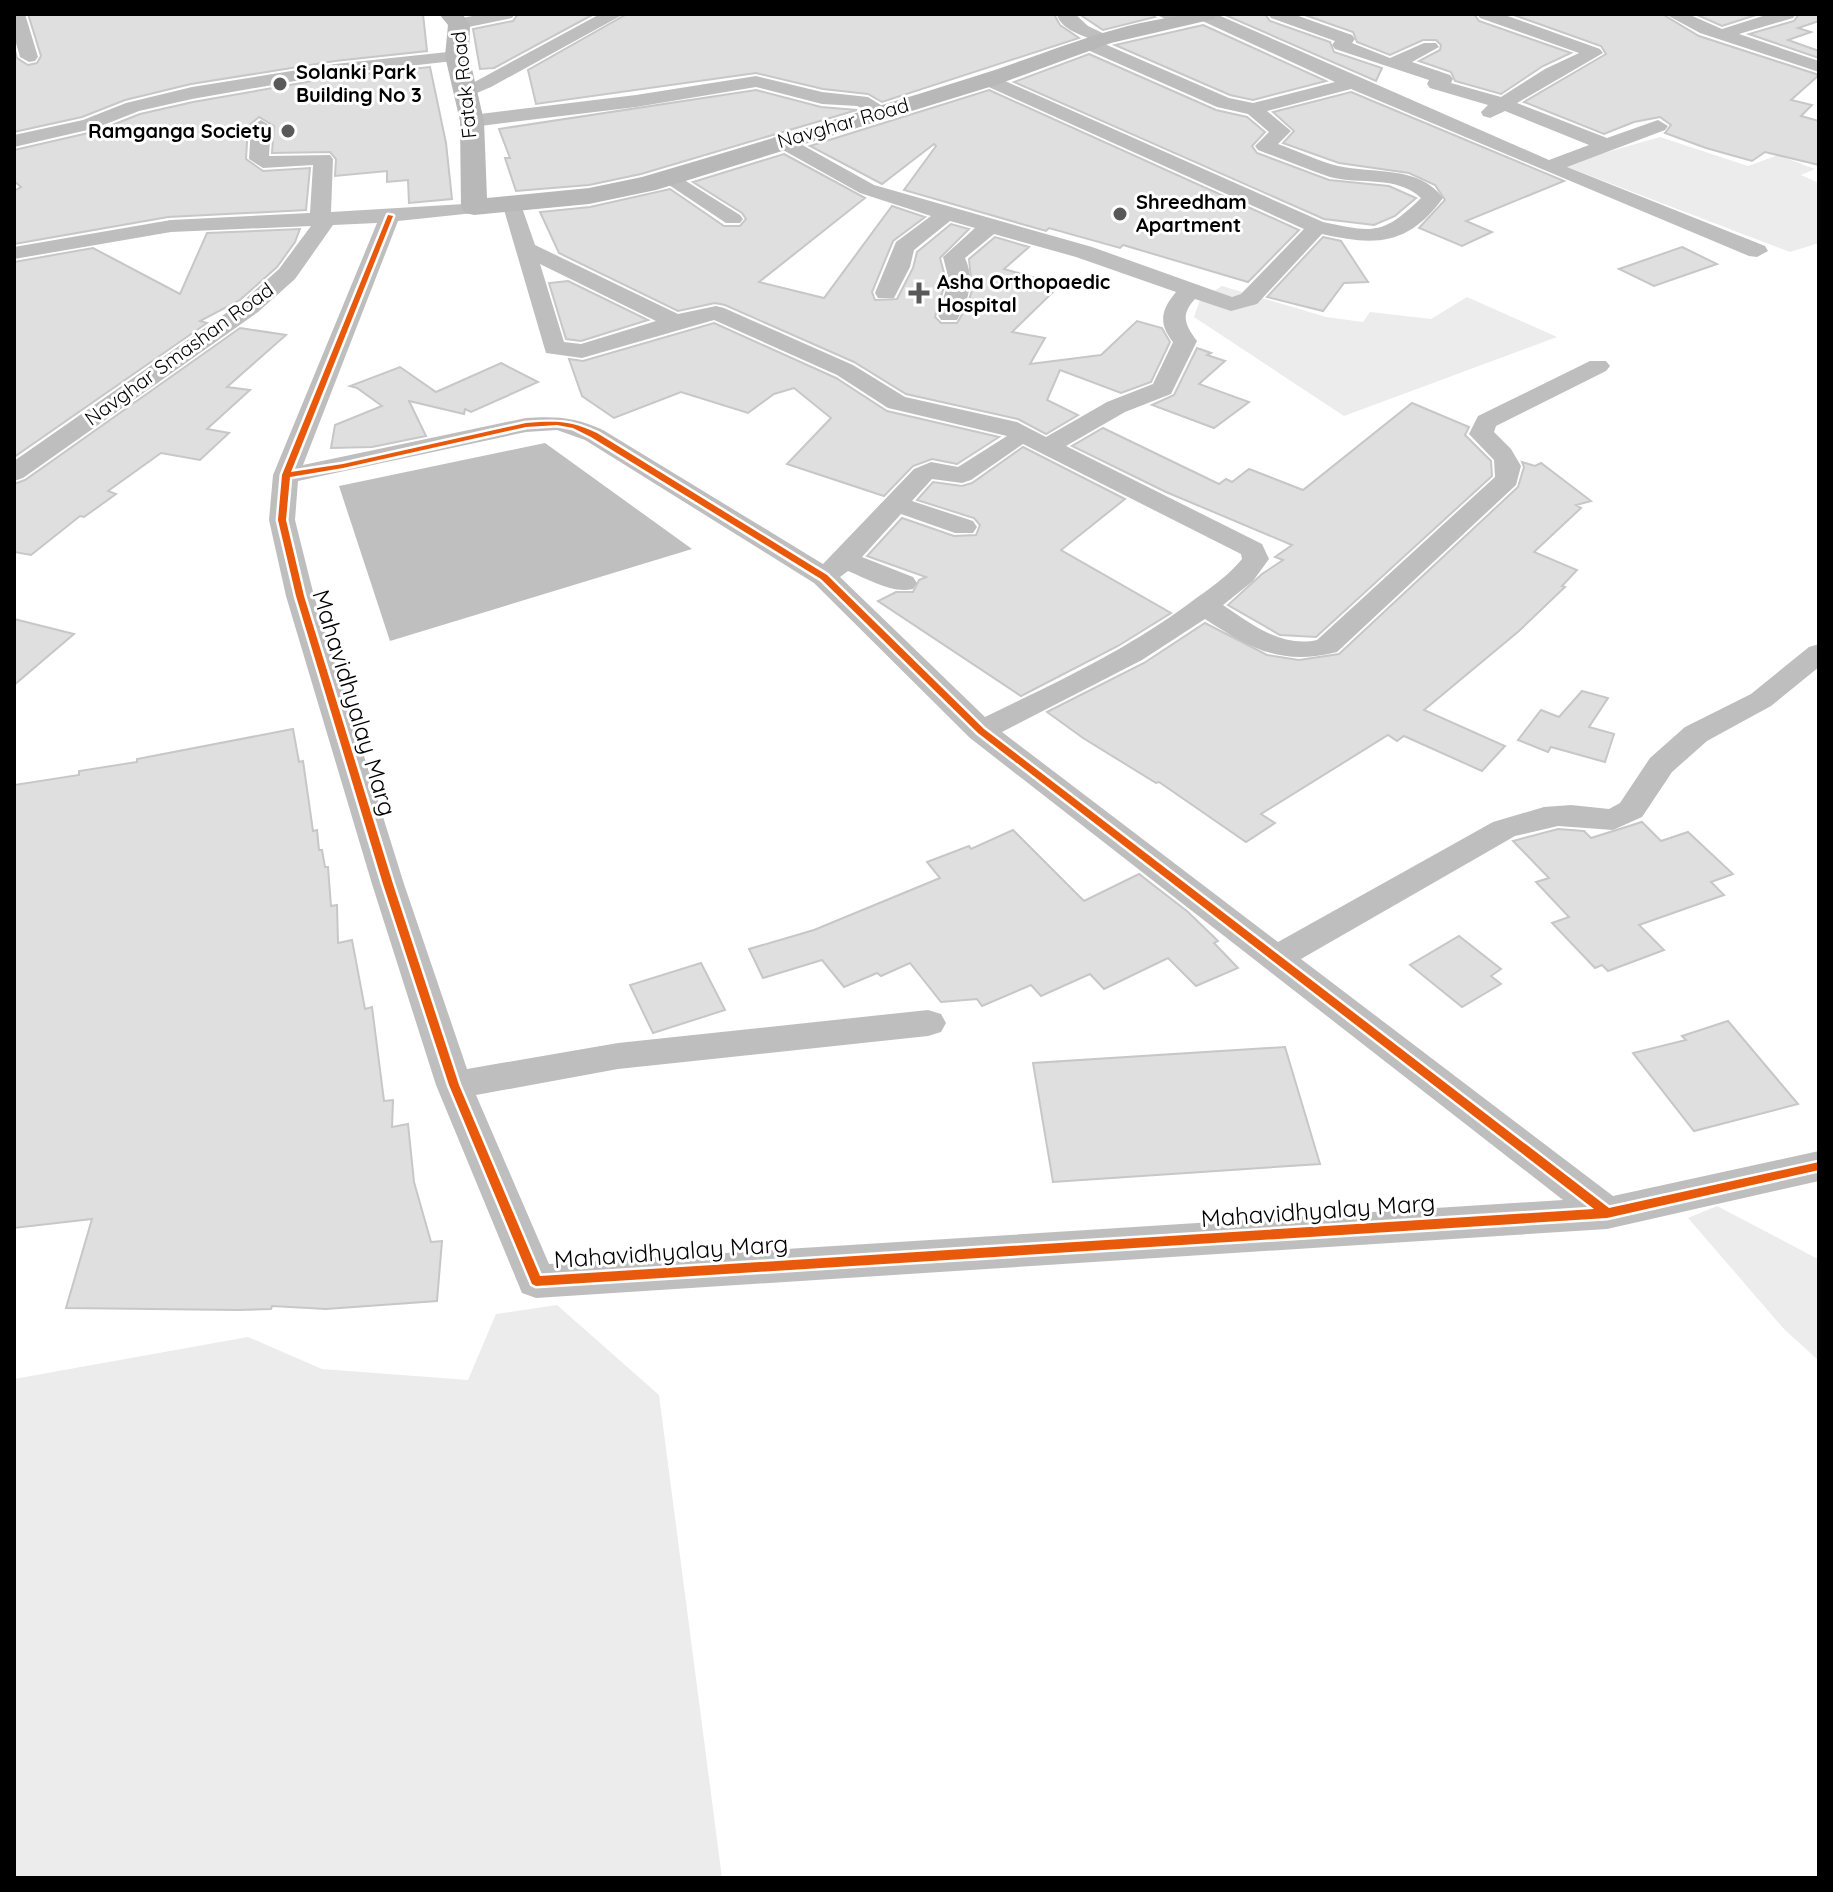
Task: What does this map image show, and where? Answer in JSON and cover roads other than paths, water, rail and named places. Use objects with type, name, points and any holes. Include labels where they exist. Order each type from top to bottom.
[{"type":"main road","name":"Navghar Road","points":[[474,207],[589,196],[670,177],[988,80],[1171,17],[1205,14]]},
{"type":"main road","name":"Fatak Road","points":[[455,19],[457,56],[472,121],[474,207]]},
{"type":"street","points":[[16,14],[29,57]]},
{"type":"street","points":[[455,19],[506,14]]},
{"type":"street","points":[[465,92],[511,72],[599,19],[615,14]]},
{"type":"street","points":[[1066,14],[1066,18],[1097,41],[1224,103],[1258,108],[1352,83]]},
{"type":"street","points":[[1205,14],[1451,126],[1757,251]]},
{"type":"street","points":[[1277,14],[1346,39],[1341,45],[1444,79],[1436,84],[1504,104],[1606,145]]},
{"type":"street","points":[[1451,126],[1504,104],[1551,73],[1594,53],[1486,14]]},
{"type":"street","points":[[1674,14],[1819,67]]},
{"type":"street","points":[[1722,34],[1787,14]]},
{"type":"street","points":[[517,41],[548,49]]},
{"type":"street","points":[[1396,63],[1430,47]]},
{"type":"street","points":[[14,141],[89,124],[133,107],[192,93],[335,69],[457,56]]},
{"type":"street","points":[[988,80],[1317,227],[1363,239],[1388,235],[1407,223],[1433,198],[1419,185],[1370,174],[1336,172],[1265,146],[1281,131],[1257,114],[1258,108]]},
{"type":"street","points":[[472,121],[636,101],[756,81],[822,98],[861,101],[883,112]]},
{"type":"street","points":[[261,126],[259,159],[263,162],[323,159],[324,218]]},
{"type":"street","points":[[1549,167],[1658,126]]},
{"type":"street","points":[[781,141],[867,189],[1084,252],[1231,304],[1249,299],[1317,227]]},
{"type":"street","points":[[670,177],[733,219]]},
{"type":"street","points":[[512,203],[554,348],[582,351],[716,313],[845,370],[897,403],[1008,427],[1253,550],[1256,559],[1249,570],[1205,606],[1109,666],[981,731]]},
{"type":"street","points":[[14,253],[171,226],[390,216],[474,207]]},
{"type":"street","points":[[886,293],[899,267],[904,247],[947,214]]},
{"type":"street","name":"Mahavidhyalay Marg","points":[[390,216],[286,475],[282,520],[300,596],[388,884],[454,1085],[536,1281],[1607,1213]]},
{"type":"street","name":"Navghar Smashan Road","points":[[14,473],[250,307],[287,274],[324,218]]},
{"type":"street","points":[[949,315],[962,281],[962,271],[954,257],[990,226]]},
{"type":"street","points":[[525,248],[676,322]]},
{"type":"street","points":[[1046,447],[1116,407],[1163,389],[1185,341],[1173,326],[1172,315],[1177,302],[1190,291]]},
{"type":"street","points":[[1205,606],[1266,645],[1310,652],[1327,646],[1507,480],[1511,471],[1509,461],[1481,434],[1482,427],[1514,406],[1598,366]]},
{"type":"street","points":[[286,475],[526,425],[557,423],[575,426],[834,569],[903,583]]},
{"type":"street","points":[[834,569],[923,474],[931,470],[962,475],[1012,442]]},
{"type":"street","points":[[895,504],[964,527]]},
{"type":"street","points":[[834,569],[981,731],[1607,1213],[1819,1166]]},
{"type":"street","points":[[1276,958],[1504,829],[1528,819],[1584,814],[1613,820],[1631,810],[1661,765],[1696,734],[1761,700],[1819,653]]},
{"type":"street","points":[[454,1085],[618,1056],[928,1023]]},
{"type":"place","name":"Solanki Park Building No 3","points":[[280,84]]},
{"type":"place","name":"Ramganga Society","points":[[288,131]]},
{"type":"place","name":"Shreedham Apartment","points":[[1120,214]]},
{"type":"place","name":"Asha Orthopaedic Hospital","points":[[919,293]]}]
